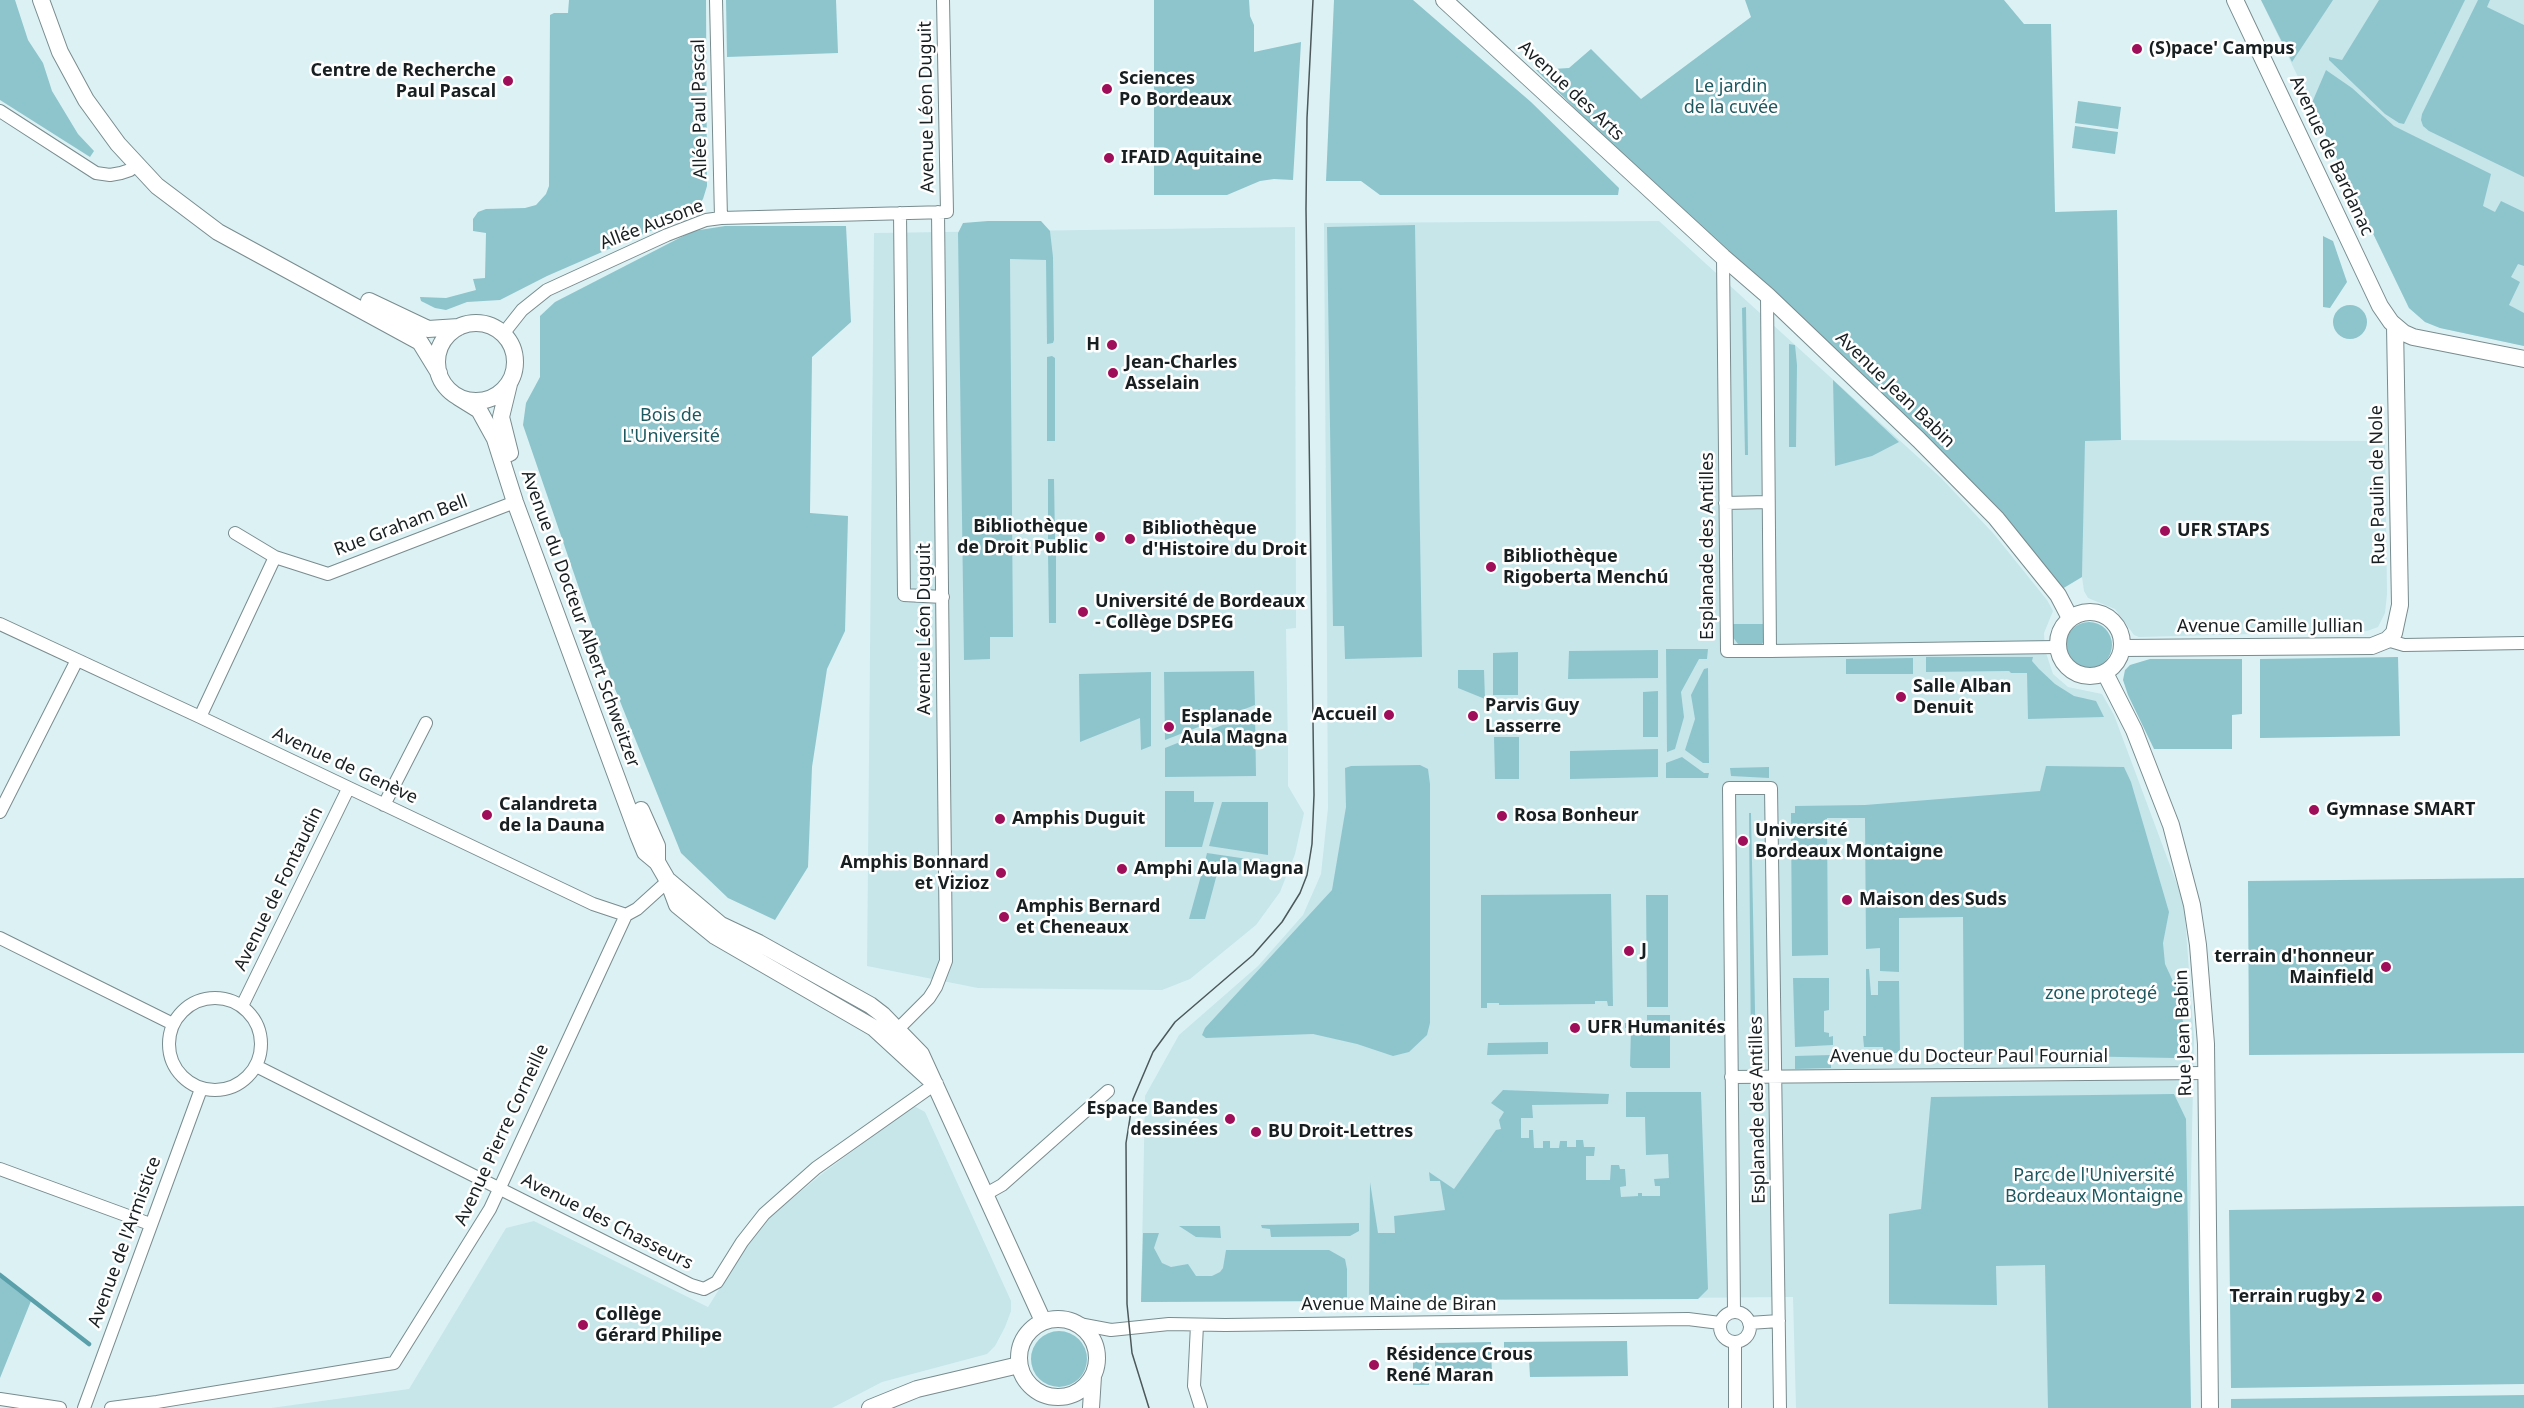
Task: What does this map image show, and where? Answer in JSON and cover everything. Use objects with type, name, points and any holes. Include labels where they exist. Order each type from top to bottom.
[{"type":"main road","points":[[40,0],[60,52],[101,123],[136,165],[177,204],[218,232],[420,342],[449,391],[458,397],[480,401],[491,399],[509,384],[514,374],[514,352],[503,333],[482,324],[438,330],[417,326],[262,247],[222,224],[184,196],[142,159],[108,117],[80,71],[52,0]]},
{"type":"main road","name":"Avenue des Arts","points":[[1444,0],[1672,210]]},
{"type":"main road","name":"Avenue de Bardanac","points":[[2235,0],[2380,306],[2395,326]]},
{"type":"main road","name":"Avenue Jean Babin","points":[[1672,210],[1767,295],[1919,440],[1996,518],[2058,595],[2070,618]]},
{"type":"main road","points":[[2395,326],[2413,337],[2524,359]]},
{"type":"main road","name":"Rue Paulin de Nole","points":[[2387,640],[2394,633],[2400,604],[2395,326]]},
{"type":"main road","points":[[439,373],[438,360],[441,346],[448,335],[459,327]]},
{"type":"main road","name":"Avenue du Docteur Albert Schweitzer","points":[[509,384],[501,417],[504,435],[520,487],[591,680],[657,846],[657,862]]},
{"type":"main road","name":"Avenue du Docteur Albert Schweitzer","points":[[458,397],[479,410],[495,439],[515,502],[638,835],[645,852],[657,862],[668,881],[677,905],[714,936],[874,1028],[934,1084]]},
{"type":"main road","points":[[2088,611],[2106,616],[2119,629],[2122,648],[2119,657],[2105,673],[2084,676],[2074,673],[2060,657],[2057,647],[2062,626],[2070,618],[2088,611]]},
{"type":"main road","name":"Avenue Camille Jullian","points":[[2122,648],[2372,646],[2387,640]]},
{"type":"main road","name":"Rue Jean Babin","points":[[2105,673],[2134,729],[2171,825],[2192,905],[2203,986],[2210,1408]]},
{"type":"main road","name":"Avenue du Docteur Albert Schweitzer","points":[[668,881],[721,925],[759,943],[870,1005],[898,1029],[921,1054],[1043,1321]]},
{"type":"main road","points":[[1067,1408],[1030,1387],[1023,1378],[1019,1365],[1020,1345],[1026,1335],[1043,1321],[1055,1318],[1079,1324],[1088,1332],[1097,1353],[1091,1408]]},
{"type":"main road","points":[[870,1408],[917,1389],[1019,1365]]},
{"type":"main road","points":[[1051,1397],[1064,1397],[1076,1393],[1086,1386],[1094,1375]]},
{"type":"street","name":"Allée Paul Pascal","points":[[716,0],[721,218]]},
{"type":"street","name":"Avenue Léon Duguit","points":[[898,1029],[929,998],[946,961],[943,597],[943,0]]},
{"type":"street","points":[[0,111],[96,173],[121,174],[136,165]]},
{"type":"street","name":"Allée Ausone","points":[[503,333],[522,310],[547,290],[699,222],[721,218],[942,212]]},
{"type":"street","points":[[900,213],[904,595],[943,597]]},
{"type":"street","name":"Esplanade des Antilles","points":[[1723,257],[1727,651],[1770,651]]},
{"type":"street","points":[[1767,295],[1770,651],[2057,647]]},
{"type":"street","name":"Rue Graham Bell","points":[[235,533],[275,557],[328,573],[515,502]]},
{"type":"street","points":[[1725,503],[1768,502]]},
{"type":"street","points":[[200,717],[275,557]]},
{"type":"street","name":"Avenue de Genève","points":[[0,624],[593,904],[626,915]]},
{"type":"street","name":"Avenue Camille Jullian","points":[[2387,640],[2404,645],[2524,643]]},
{"type":"street","points":[[0,812],[77,660]]},
{"type":"street","points":[[384,805],[426,723]]},
{"type":"street","name":"Esplanade des Antilles","points":[[1734,1311],[1729,788],[1772,788],[1780,1408]]},
{"type":"street","name":"Avenue de Fontaudin","points":[[242,1006],[348,789]]},
{"type":"street","points":[[626,915],[637,909],[668,881]]},
{"type":"street","name":"Avenue Pierre Corneille","points":[[111,1408],[394,1363],[490,1209],[626,915]]},
{"type":"street","points":[[0,938],[172,1024]]},
{"type":"street","points":[[204,998],[228,999],[242,1006],[252,1016],[260,1030],[261,1050],[256,1066],[247,1078],[233,1087],[217,1091],[201,1089],[184,1080],[169,1056],[168,1039],[172,1024],[189,1005],[204,998]]},
{"type":"street","name":"Avenue des Chasseurs","points":[[256,1066],[691,1285],[704,1288],[717,1282],[742,1242],[764,1214],[818,1166],[934,1084]]},
{"type":"street","name":"Avenue du Docteur Paul Fournial","points":[[1731,1077],[2206,1073]]},
{"type":"street","name":"Avenue de l'Armistice","points":[[84,1408],[201,1089]]},
{"type":"street","points":[[986,1194],[1002,1185],[1108,1091]]},
{"type":"street","points":[[0,1169],[150,1224]]},
{"type":"street","points":[[1734,1311],[1744,1314],[1749,1323],[1747,1336],[1735,1342],[1725,1339],[1722,1335],[1720,1323],[1727,1313],[1734,1311]]},
{"type":"street","name":"Avenue Maine de Biran","points":[[1079,1324],[1111,1330],[1169,1324],[1689,1319],[1720,1323]]},
{"type":"street","points":[[1749,1323],[1779,1322]]},
{"type":"street","points":[[1197,1325],[1194,1386],[1201,1408]]},
{"type":"street","points":[[1735,1342],[1735,1408]]},
{"type":"street","points":[[0,1399],[60,1408]]},
{"type":"shaded area","points":[[2261,0],[2524,0],[2524,346],[2440,328],[2425,322],[2409,308]]},
{"type":"shaded area","name":"Université Bordeaux Montaigne","points":[[1659,221],[1941,478],[1993,533],[2047,600],[2053,611],[2044,633],[2045,650],[2053,674],[2068,687],[2102,694],[2114,715],[2184,903],[2194,1039],[2186,1408],[1796,1408],[1793,1297],[1141,1302],[1145,1096],[1179,1035],[1258,966],[1303,915],[1321,874],[1328,808],[1324,223]]},
{"type":"shaded area","name":"Université de Bordeaux - Collège DSPEG","points":[[1295,227],[1296,628],[1286,629],[1288,786],[1304,813],[1295,854],[1280,892],[1256,925],[1190,979],[1162,990],[978,988],[867,966],[874,233]]},
{"type":"shaded area","points":[[2084,440],[2385,441],[2387,594],[2385,613],[2378,627],[2367,631],[2139,637],[2134,635],[2115,609],[2088,598],[2084,591],[2082,577]]},
{"type":"shaded area","points":[[914,1106],[925,1112],[1011,1301],[1011,1311],[1005,1327],[995,1346],[987,1354],[882,1382],[832,1408],[271,1408],[409,1389],[506,1228],[534,1221],[708,1307],[747,1245],[769,1218],[823,1173]]},
{"type":"green space","points":[[0,0],[15,0],[28,40],[43,63],[52,91],[78,134],[94,151],[90,157],[0,100]]},
{"type":"green space","points":[[569,0],[706,0],[707,186],[703,199],[694,212],[547,276],[500,300],[467,302],[446,310],[435,308],[421,301],[420,297],[446,298],[476,290],[473,279],[485,278],[486,233],[473,231],[473,219],[478,212],[486,209],[525,208],[536,205],[546,194],[549,186],[550,15],[568,13]]},
{"type":"green space","points":[[726,0],[836,0],[838,53],[727,57]]},
{"type":"green space","points":[[1154,0],[1249,0],[1250,16],[1254,25],[1254,52],[1301,42],[1293,180],[1260,181],[1227,195],[1154,195]]},
{"type":"green space","points":[[1334,0],[1413,0],[1531,102],[1619,188],[1618,195],[1380,195],[1361,181],[1326,181]]},
{"type":"green space","name":"Le jardin de la cuvée","points":[[1745,0],[2004,0],[2024,24],[2051,24],[2055,212],[2117,210],[2121,440],[2085,441],[2082,577],[2062,589],[1536,70],[1569,68],[1591,49],[1641,99],[1751,17]]},
{"type":"green space","points":[[2261,0],[2333,0],[2292,62]]},
{"type":"green space","points":[[2379,0],[2465,0],[2404,124],[2385,114],[2329,60],[2329,57],[2342,60]]},
{"type":"green space","points":[[2478,0],[2490,0],[2487,7],[2524,25],[2524,177],[2429,131],[2423,126],[2421,120]]},
{"type":"green space","points":[[2326,70],[2352,88],[2394,126],[2491,174],[2483,206],[2495,212],[2501,201],[2524,212],[2524,266],[2518,264],[2511,277],[2520,282],[2509,305],[2524,313],[2524,346],[2440,328],[2425,322],[2409,308],[2311,105]]},
{"type":"green space","points":[[2078,101],[2121,107],[2118,129],[2075,123]]},
{"type":"green space","points":[[2075,126],[2118,132],[2115,154],[2072,148]]},
{"type":"green space","points":[[1041,221],[1050,231],[1053,257],[1054,340],[1053,343],[1047,344],[1046,260],[1010,259],[1013,637],[990,637],[990,659],[964,660],[958,233],[963,223]]},
{"type":"green space","points":[[1415,225],[1422,657],[1345,659],[1344,626],[1333,626],[1327,227]]},
{"type":"green space","name":"Bois de L'Université","points":[[725,226],[846,226],[851,322],[812,357],[810,513],[848,516],[845,631],[827,669],[812,767],[808,867],[775,920],[728,898],[681,853],[605,664],[523,425],[526,403],[540,377],[540,316],[555,302],[693,231]]},
{"type":"green space","points":[[2323,236],[2333,241],[2347,282],[2330,308],[2323,307]]},
{"type":"green space","points":[[2350,305],[2362,310],[2367,322],[2362,334],[2350,339],[2338,334],[2333,322],[2338,310]]},
{"type":"green space","points":[[1746,307],[1748,455],[1745,455],[1742,308]]},
{"type":"green space","points":[[1789,344],[1795,345],[1797,365],[1796,447],[1789,447]]},
{"type":"green space","points":[[1047,357],[1055,358],[1055,441],[1047,441]]},
{"type":"green space","points":[[1833,380],[1899,442],[1872,456],[1835,466]]},
{"type":"green space","points":[[1048,479],[1054,479],[1055,539],[1048,539]]},
{"type":"green space","points":[[1048,553],[1056,553],[1056,623],[1049,623]]},
{"type":"green space","points":[[2089,622],[2105,629],[2112,645],[2105,661],[2089,668],[2073,661],[2066,645],[2073,629]]},
{"type":"green space","points":[[1731,624],[1768,624],[1767,636],[1762,644],[1749,649],[1738,644],[1732,636]]},
{"type":"green space","points":[[1666,649],[1708,649],[1707,659],[1699,659],[1681,692],[1684,717],[1675,749],[1667,752]]},
{"type":"green space","points":[[1658,650],[1658,678],[1568,679],[1569,651]]},
{"type":"green space","points":[[1518,652],[1518,695],[1493,695],[1493,653]]},
{"type":"green space","points":[[1926,657],[2033,657],[2032,661],[2055,684],[2074,696],[2096,701],[2104,717],[2028,719],[2027,673],[2009,671],[1926,672]]},
{"type":"green space","points":[[2398,657],[2400,736],[2260,738],[2260,659]]},
{"type":"green space","points":[[1913,658],[1913,674],[1846,674],[1846,659]]},
{"type":"green space","points":[[2150,659],[2242,659],[2242,714],[2232,715],[2232,749],[2154,749],[2123,680],[2125,670],[2130,665]]},
{"type":"green space","points":[[1708,668],[1709,763],[1703,763],[1685,750],[1695,719],[1691,695],[1704,669]]},
{"type":"green space","points":[[1458,670],[1484,670],[1485,699],[1458,688]]},
{"type":"green space","points":[[1254,671],[1255,705],[1165,740],[1164,672]]},
{"type":"green space","points":[[1151,672],[1151,746],[1141,750],[1140,718],[1080,742],[1079,674]]},
{"type":"green space","points":[[1658,691],[1658,737],[1643,737],[1643,692]]},
{"type":"green space","points":[[1255,712],[1256,776],[1165,777],[1165,748]]},
{"type":"green space","points":[[1494,737],[1519,737],[1519,779],[1495,779]]},
{"type":"green space","points":[[1658,749],[1658,777],[1570,779],[1570,751]]},
{"type":"green space","points":[[1682,757],[1704,773],[1709,773],[1708,778],[1666,778],[1666,763]]},
{"type":"green space","points":[[1420,765],[1428,769],[1430,784],[1430,1023],[1427,1035],[1409,1052],[1393,1056],[1357,1044],[1313,1034],[1206,1038],[1202,1035],[1205,1028],[1332,890],[1346,807],[1345,768]]},
{"type":"green space","name":"zone protegé","points":[[2046,766],[2124,767],[2131,782],[2169,912],[2163,943],[2165,964],[2177,990],[2186,1038],[2174,1058],[1964,1054],[1963,917],[1899,918],[1899,972],[1880,971],[1880,948],[1866,949],[1865,818],[1827,818],[1828,955],[1792,956],[1791,813],[1795,813],[1795,806],[1865,805],[2040,791]]},
{"type":"green space","points":[[1769,767],[1769,778],[1731,776],[1730,768]]},
{"type":"green space","points":[[1165,791],[1194,791],[1194,802],[1214,802],[1202,847],[1165,847]]},
{"type":"green space","points":[[1222,802],[1268,802],[1268,855],[1209,846]]},
{"type":"green space","points":[[1749,813],[1751,813],[1756,1060],[1751,1060]]},
{"type":"green space","points":[[1207,853],[1268,862],[1264,874],[1204,865]]},
{"type":"green space","points":[[1202,872],[1217,874],[1205,919],[1189,919]]},
{"type":"green space","name":"terrain d'honneur Mainfield","points":[[2524,878],[2524,1053],[2249,1055],[2248,881]]},
{"type":"green space","points":[[1611,894],[1613,1006],[1608,1006],[1607,1001],[1595,1001],[1595,1004],[1499,1005],[1499,1003],[1487,1003],[1487,1008],[1481,1008],[1481,895]]},
{"type":"green space","points":[[1646,895],[1668,895],[1668,1007],[1647,1007]]},
{"type":"green space","points":[[1866,969],[1869,969],[1871,995],[1878,995],[1878,981],[1899,981],[1900,1053],[1884,1053],[1883,1047],[1864,1047]]},
{"type":"green space","points":[[1793,978],[1829,978],[1829,1010],[1824,1011],[1824,1032],[1829,1033],[1829,1037],[1833,1036],[1833,1045],[1795,1047]]},
{"type":"green space","points":[[1647,1015],[1670,1015],[1670,1068],[1632,1068],[1630,1066],[1631,1028],[1625,1028],[1625,1023],[1647,1023]]},
{"type":"green space","points":[[1548,1042],[1548,1054],[1487,1055],[1488,1043]]},
{"type":"green space","points":[[1831,1055],[1831,1068],[1795,1069],[1795,1056]]},
{"type":"green space","points":[[1503,1090],[1609,1094],[1608,1104],[1532,1105],[1533,1118],[1521,1118],[1521,1138],[1529,1138],[1529,1130],[1533,1130],[1534,1148],[1543,1148],[1543,1141],[1550,1141],[1550,1148],[1559,1148],[1560,1141],[1567,1141],[1567,1147],[1576,1147],[1576,1140],[1583,1140],[1584,1147],[1595,1147],[1594,1156],[1586,1156],[1586,1180],[1610,1180],[1611,1165],[1619,1165],[1620,1169],[1625,1169],[1626,1183],[1626,1186],[1620,1187],[1621,1197],[1638,1196],[1638,1193],[1642,1193],[1642,1196],[1660,1196],[1660,1186],[1655,1186],[1654,1179],[1669,1178],[1668,1154],[1646,1155],[1645,1117],[1626,1117],[1626,1092],[1701,1092],[1708,1289],[1698,1299],[1369,1300],[1370,1182],[1378,1233],[1395,1233],[1394,1216],[1445,1210],[1440,1181],[1430,1181],[1429,1172],[1454,1189],[1496,1130],[1501,1129],[1499,1120],[1504,1112],[1491,1103]]},
{"type":"green space","name":"Parc de l'Université Bordeaux Montaigne","points":[[2174,1094],[2186,1119],[2191,1408],[2048,1408],[2045,1265],[1996,1266],[1997,1305],[1889,1304],[1889,1214],[1921,1209],[1931,1097]]},
{"type":"green space","name":"Terrain rugby 2","points":[[2524,1206],[2524,1384],[2231,1388],[2229,1210]]},
{"type":"green space","points":[[1359,1223],[1359,1231],[1350,1236],[1271,1237],[1270,1229],[1262,1228],[1261,1225]]},
{"type":"green space","points":[[1179,1226],[1220,1226],[1221,1238],[1196,1237]]},
{"type":"green space","points":[[1143,1233],[1159,1233],[1154,1248],[1162,1263],[1171,1267],[1188,1264],[1196,1276],[1212,1276],[1220,1272],[1223,1268],[1226,1250],[1329,1250],[1345,1259],[1347,1301],[1141,1302]]},
{"type":"green space","points":[[0,1276],[31,1301],[0,1378]]},
{"type":"green space","points":[[1059,1331],[1079,1339],[1087,1359],[1079,1379],[1059,1387],[1039,1379],[1031,1359],[1039,1339]]},
{"type":"green space","points":[[1627,1341],[1628,1376],[1530,1377],[1529,1359],[1504,1359],[1504,1342]]},
{"type":"green space","points":[[1491,1342],[1492,1377],[1462,1377],[1447,1383],[1435,1377],[1435,1343]]},
{"type":"green space","points":[[1413,1349],[1429,1349],[1429,1385],[1413,1385]]},
{"type":"green space","points":[[2524,1395],[2524,1408],[2231,1408],[2231,1399]]},
{"type":"waterway","points":[[0,1275],[89,1344]]},
{"type":"tram line","points":[[1149,1408],[1132,1353],[1127,1304],[1126,1143],[1133,1099],[1153,1052],[1175,1022],[1253,955],[1282,922],[1300,893],[1307,875],[1312,844],[1314,795],[1306,209],[1307,118],[1313,0]]},
{"type":"place","name":"(S)pace' Campus","points":[[2137,49]]},
{"type":"place","name":"Centre de Recherche Paul Pascal","points":[[508,81]]},
{"type":"place","name":"Sciences Po Bordeaux","points":[[1107,89]]},
{"type":"place","name":"IFAID Aquitaine","points":[[1109,158]]},
{"type":"place","name":"H","points":[[1112,345]]},
{"type":"place","name":"Jean-Charles Asselain","points":[[1113,373]]},
{"type":"place","name":"UFR STAPS","points":[[2165,531]]},
{"type":"place","name":"Bibliothèque de Droit Public","points":[[1100,537]]},
{"type":"place","name":"Bibliothèque d'Histoire du Droit","points":[[1130,539]]},
{"type":"place","name":"Bibliothèque Rigoberta Menchú","points":[[1491,567]]},
{"type":"place","name":"Université de Bordeaux - Collège DSPEG","points":[[1083,612]]},
{"type":"place","name":"Salle Alban Denuit","points":[[1901,697]]},
{"type":"place","name":"Accueil","points":[[1389,715]]},
{"type":"place","name":"Parvis Guy Lasserre","points":[[1473,716]]},
{"type":"place","name":"Esplanade Aula Magna","points":[[1169,727]]},
{"type":"place","name":"Gymnase SMART","points":[[2314,810]]},
{"type":"place","name":"Calandreta de la Dauna","points":[[487,815]]},
{"type":"place","name":"Rosa Bonheur","points":[[1502,816]]},
{"type":"place","name":"Amphis Duguit","points":[[1000,819]]},
{"type":"place","name":"Université Bordeaux Montaigne","points":[[1743,841]]},
{"type":"place","name":"Amphi Aula Magna","points":[[1122,869]]},
{"type":"place","name":"Amphis Bonnard et Vizioz","points":[[1001,873]]},
{"type":"place","name":"Maison des Suds","points":[[1847,900]]},
{"type":"place","name":"Amphis Bernard et Cheneaux","points":[[1004,917]]},
{"type":"place","name":"J","points":[[1629,951]]},
{"type":"place","name":"terrain d'honneur Mainfield","points":[[2386,967]]},
{"type":"place","name":"UFR Humanités","points":[[1575,1028]]},
{"type":"place","name":"Espace Bandes dessinées","points":[[1230,1119]]},
{"type":"place","name":"BU Droit-Lettres","points":[[1256,1132]]},
{"type":"place","name":"Terrain rugby 2","points":[[2377,1297]]},
{"type":"place","name":"Collège Gérard Philipe","points":[[583,1325]]},
{"type":"place","name":"Résidence Crous René Maran","points":[[1374,1365]]}]
